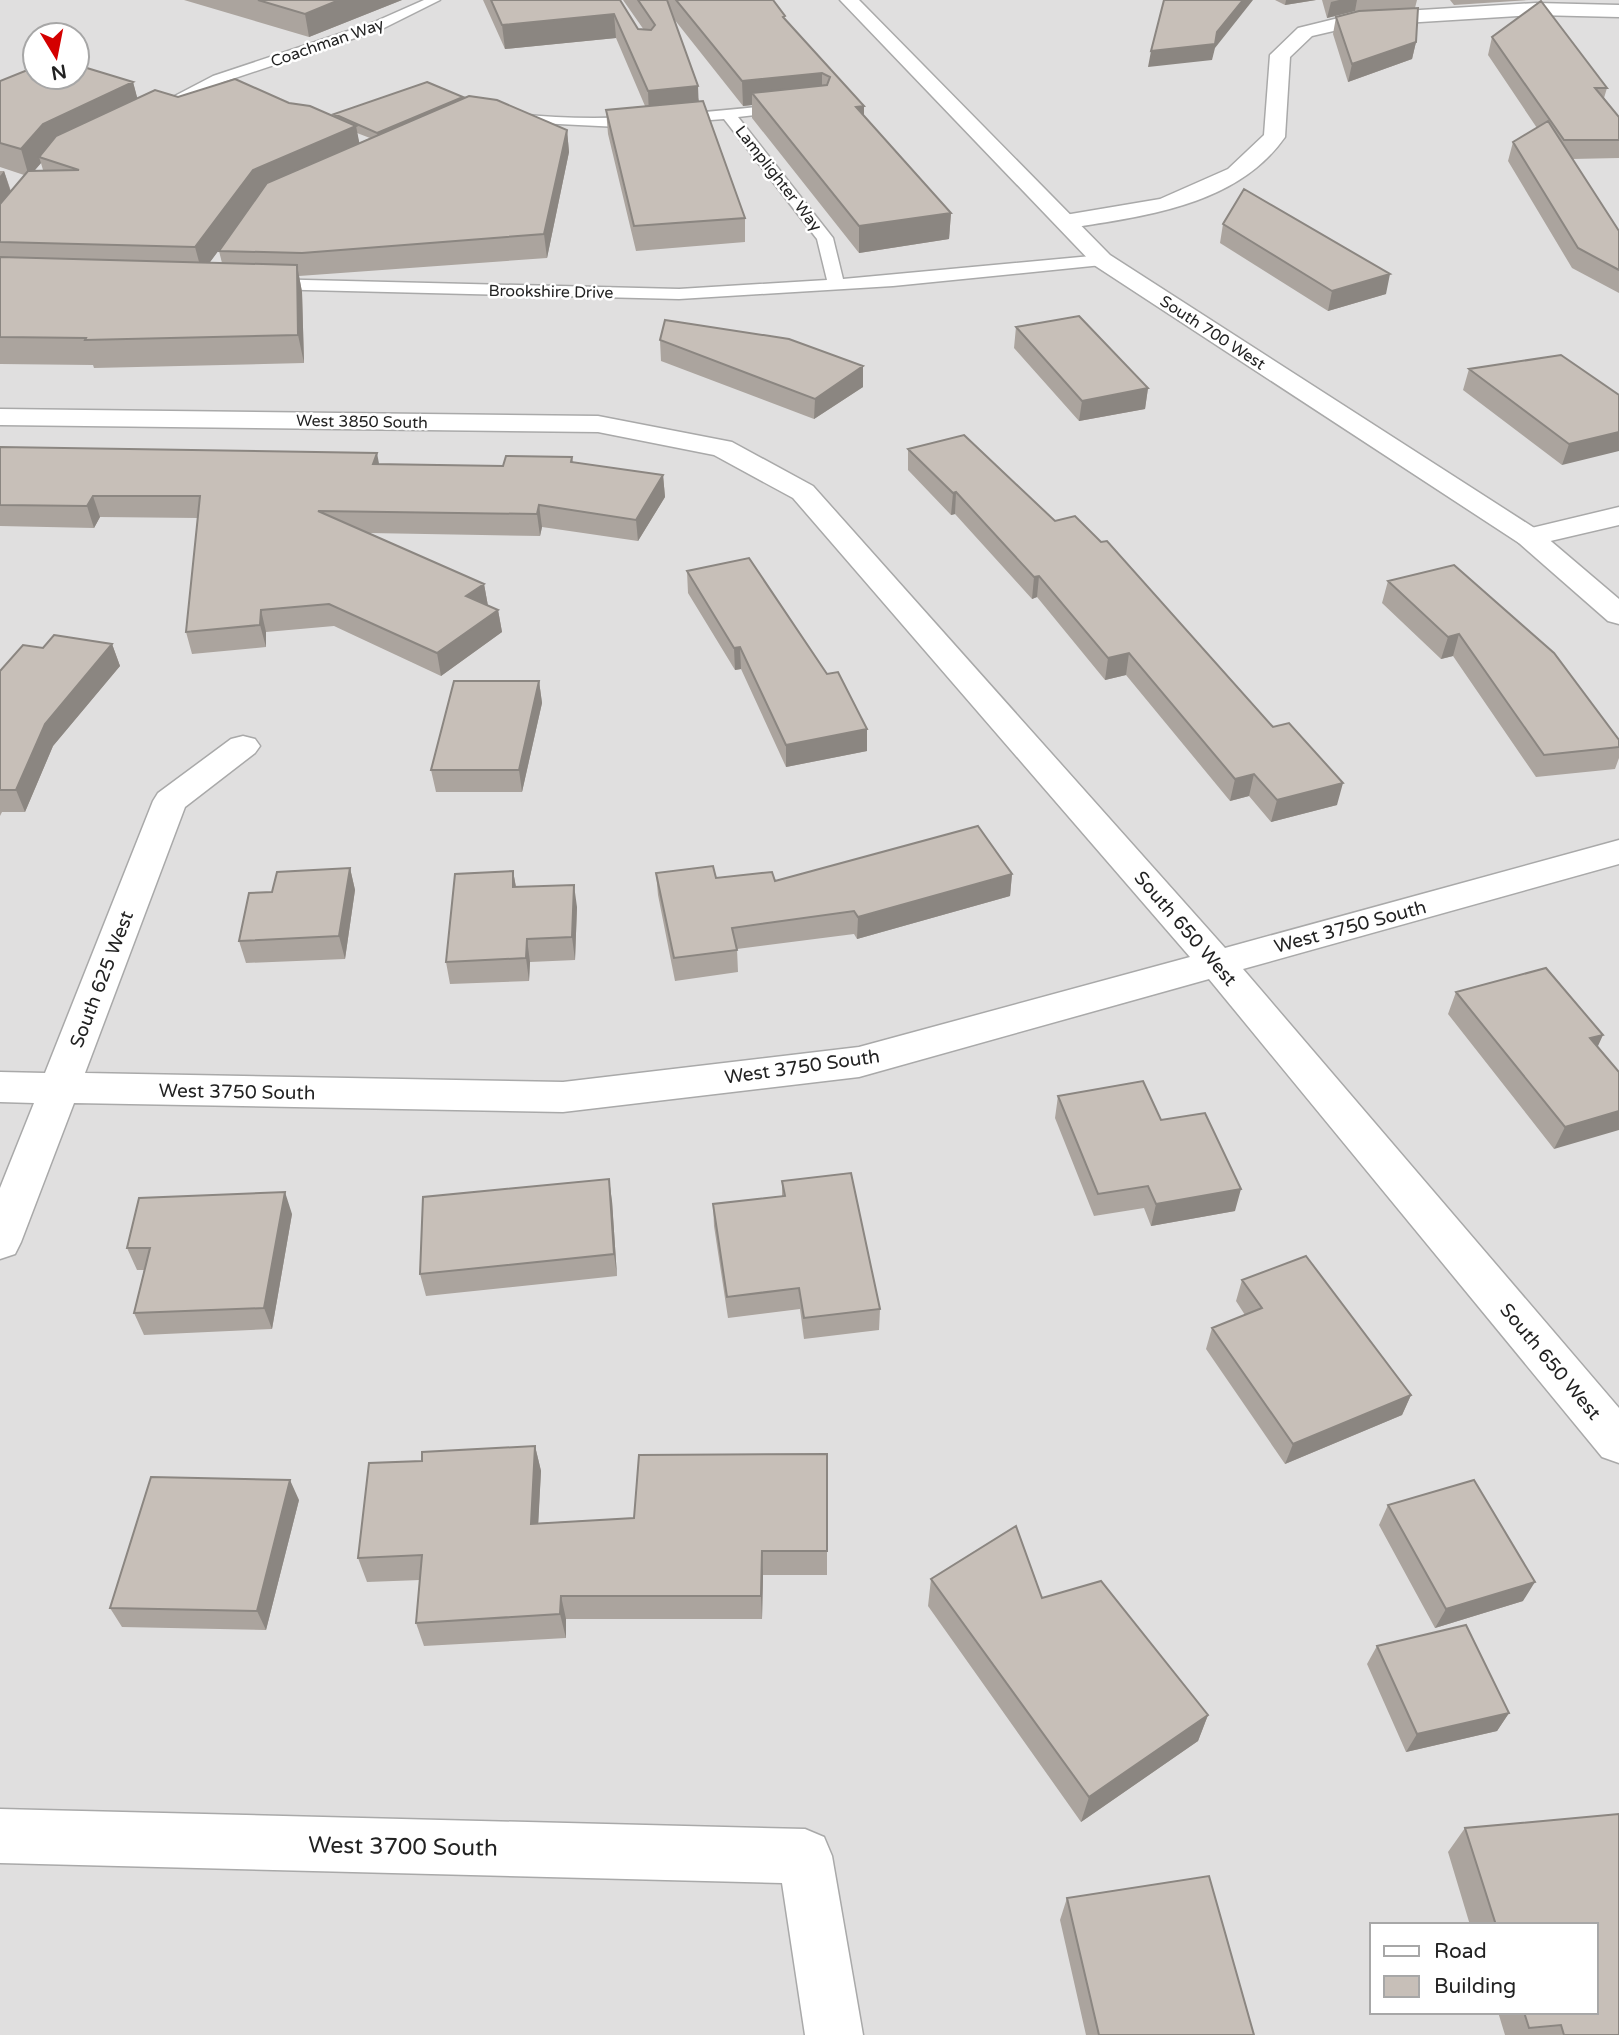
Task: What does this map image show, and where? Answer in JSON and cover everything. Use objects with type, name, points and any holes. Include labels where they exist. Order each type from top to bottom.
[{"type":"street","name":"South 700 West","points":[[849,0],[1102,260],[1529,537],[1619,615]]},
{"type":"street","points":[[1065,222],[1166,205],[1236,174],[1274,137],[1280,55],[1305,32],[1355,20],[1536,9],[1616,14]]},
{"type":"street","name":"West 3850 South","points":[[0,417],[598,424],[722,448]]},
{"type":"street","name":"South 650 West","points":[[722,448],[803,492],[1217,963],[1619,1442]]},
{"type":"street","points":[[1529,537],[1619,516]]},
{"type":"street","name":"South 625 West","points":[[0,1242],[170,802],[243,746]]},
{"type":"street","name":"West 3750 South","points":[[0,1087],[563,1097],[859,1062],[1619,852]]},
{"type":"street","name":"West 3700 South","points":[[0,1836],[805,1856],[834,2035]]},
{"type":"lane","name":"Coachman Way","points":[[144,115],[218,79],[377,26],[434,0]]},
{"type":"lane","points":[[218,79],[243,90]]},
{"type":"lane","name":"Lamplighter Way","points":[[506,117],[580,125],[629,125],[795,107]]},
{"type":"lane","name":"Lamplighter Way","points":[[729,114],[825,238],[836,285]]},
{"type":"lane","name":"Brookshire Drive","points":[[248,284],[679,294],[836,285],[1102,260]]},
{"type":"shaded area","points":[[0,0],[1619,0],[1619,2035],[0,2035]]},
{"type":"building","points":[[258,0],[339,0],[305,14]]},
{"type":"building","points":[[491,0],[620,0],[638,29],[651,30],[655,25],[638,0],[667,0],[698,86],[648,91],[614,14],[502,25]]},
{"type":"building","points":[[676,0],[773,0],[785,16],[783,17],[864,106],[856,107],[951,213],[859,226],[752,93],[827,85],[830,77],[822,73],[742,81]]},
{"type":"building","points":[[1164,0],[1243,0],[1217,32],[1215,44],[1151,51]]},
{"type":"building","points":[[1541,1],[1607,88],[1595,88],[1619,117],[1619,140],[1564,140],[1492,37]]},
{"type":"building","points":[[1418,8],[1416,42],[1352,64],[1336,17],[1359,11]]},
{"type":"building","points":[[91,69],[133,82],[43,124],[21,149],[0,143],[0,81],[21,73],[21,91],[91,91]]},
{"type":"building","points":[[235,79],[289,103],[310,106],[356,126],[253,170],[195,247],[0,242],[0,204],[28,171],[79,170],[39,157],[56,136],[155,90],[178,97]]},
{"type":"building","points":[[427,82],[463,97],[377,133],[334,114]]},
{"type":"building","points":[[469,96],[497,100],[567,130],[544,234],[302,253],[219,251],[267,183]]},
{"type":"building","points":[[703,101],[745,218],[634,226],[606,110]]},
{"type":"building","points":[[1548,121],[1619,231],[1619,270],[1578,248],[1513,142]]},
{"type":"building","points":[[1244,189],[1390,274],[1332,291],[1223,224]]},
{"type":"building","points":[[0,257],[297,265],[298,335],[85,340],[86,338],[0,337]]},
{"type":"building","points":[[1079,316],[1148,388],[1082,401],[1016,327]]},
{"type":"building","points":[[665,320],[789,339],[863,366],[815,399],[660,340]]},
{"type":"building","points":[[1561,355],[1619,395],[1619,432],[1569,444],[1469,369]]},
{"type":"building","points":[[964,435],[1055,521],[1075,516],[1101,542],[1107,541],[1273,727],[1289,723],[1343,783],[1277,800],[1254,774],[1235,779],[1129,653],[1108,658],[1039,576],[1034,577],[956,492],[953,493],[908,449]]},
{"type":"building","points":[[0,447],[377,453],[373,464],[503,466],[506,456],[572,457],[571,462],[663,475],[636,520],[539,505],[537,514],[318,511],[484,584],[466,596],[498,610],[437,653],[329,604],[261,610],[260,625],[186,632],[200,496],[93,496],[87,506],[0,505]]},
{"type":"building","points":[[749,558],[827,674],[838,672],[867,729],[786,745],[740,647],[734,648],[687,571]]},
{"type":"building","points":[[1454,565],[1554,653],[1619,740],[1619,747],[1544,755],[1459,634],[1448,637],[1388,581]]},
{"type":"building","points":[[54,635],[112,644],[45,724],[16,790],[0,790],[0,671],[23,645],[43,648]]},
{"type":"building","points":[[454,681],[539,681],[519,770],[431,770]]},
{"type":"building","points":[[978,826],[1012,874],[858,917],[854,911],[732,928],[737,950],[674,958],[656,873],[713,866],[716,878],[772,872],[775,881]]},
{"type":"building","points":[[350,868],[339,936],[239,941],[249,893],[272,892],[277,872]]},
{"type":"building","points":[[513,871],[513,887],[574,885],[572,937],[527,939],[526,958],[446,962],[455,874]]},
{"type":"building","points":[[1546,968],[1603,1035],[1590,1038],[1619,1072],[1619,1111],[1565,1127],[1456,992]]},
{"type":"building","points":[[1143,1081],[1161,1120],[1205,1113],[1241,1189],[1156,1204],[1148,1186],[1098,1194],[1058,1096]]},
{"type":"building","points":[[851,1173],[880,1309],[804,1318],[799,1288],[727,1297],[713,1204],[785,1196],[782,1181]]},
{"type":"building","points":[[609,1179],[614,1254],[420,1274],[423,1197]]},
{"type":"building","points":[[285,1192],[264,1308],[134,1313],[150,1248],[127,1248],[139,1198]]},
{"type":"building","points":[[1306,1256],[1411,1395],[1293,1444],[1212,1328],[1262,1308],[1242,1280]]},
{"type":"building","points":[[535,1446],[531,1524],[634,1518],[639,1455],[827,1454],[827,1551],[762,1551],[761,1596],[561,1596],[560,1614],[416,1623],[422,1555],[358,1558],[369,1463],[422,1461],[422,1452]]},
{"type":"building","points":[[151,1477],[290,1480],[257,1611],[110,1608]]},
{"type":"building","points":[[1474,1480],[1535,1582],[1446,1609],[1388,1505]]},
{"type":"building","points":[[1016,1526],[1042,1598],[1101,1581],[1208,1715],[1089,1797],[931,1579]]},
{"type":"building","points":[[1466,1625],[1509,1713],[1417,1734],[1377,1646]]},
{"type":"building","points":[[1619,1814],[1619,2035],[1564,2035],[1561,2025],[1529,2028],[1525,2014],[1598,2014],[1598,1923],[1495,1923],[1465,1828]]},
{"type":"building","points":[[1209,1876],[1254,2035],[1099,2035],[1067,1898]]}]
